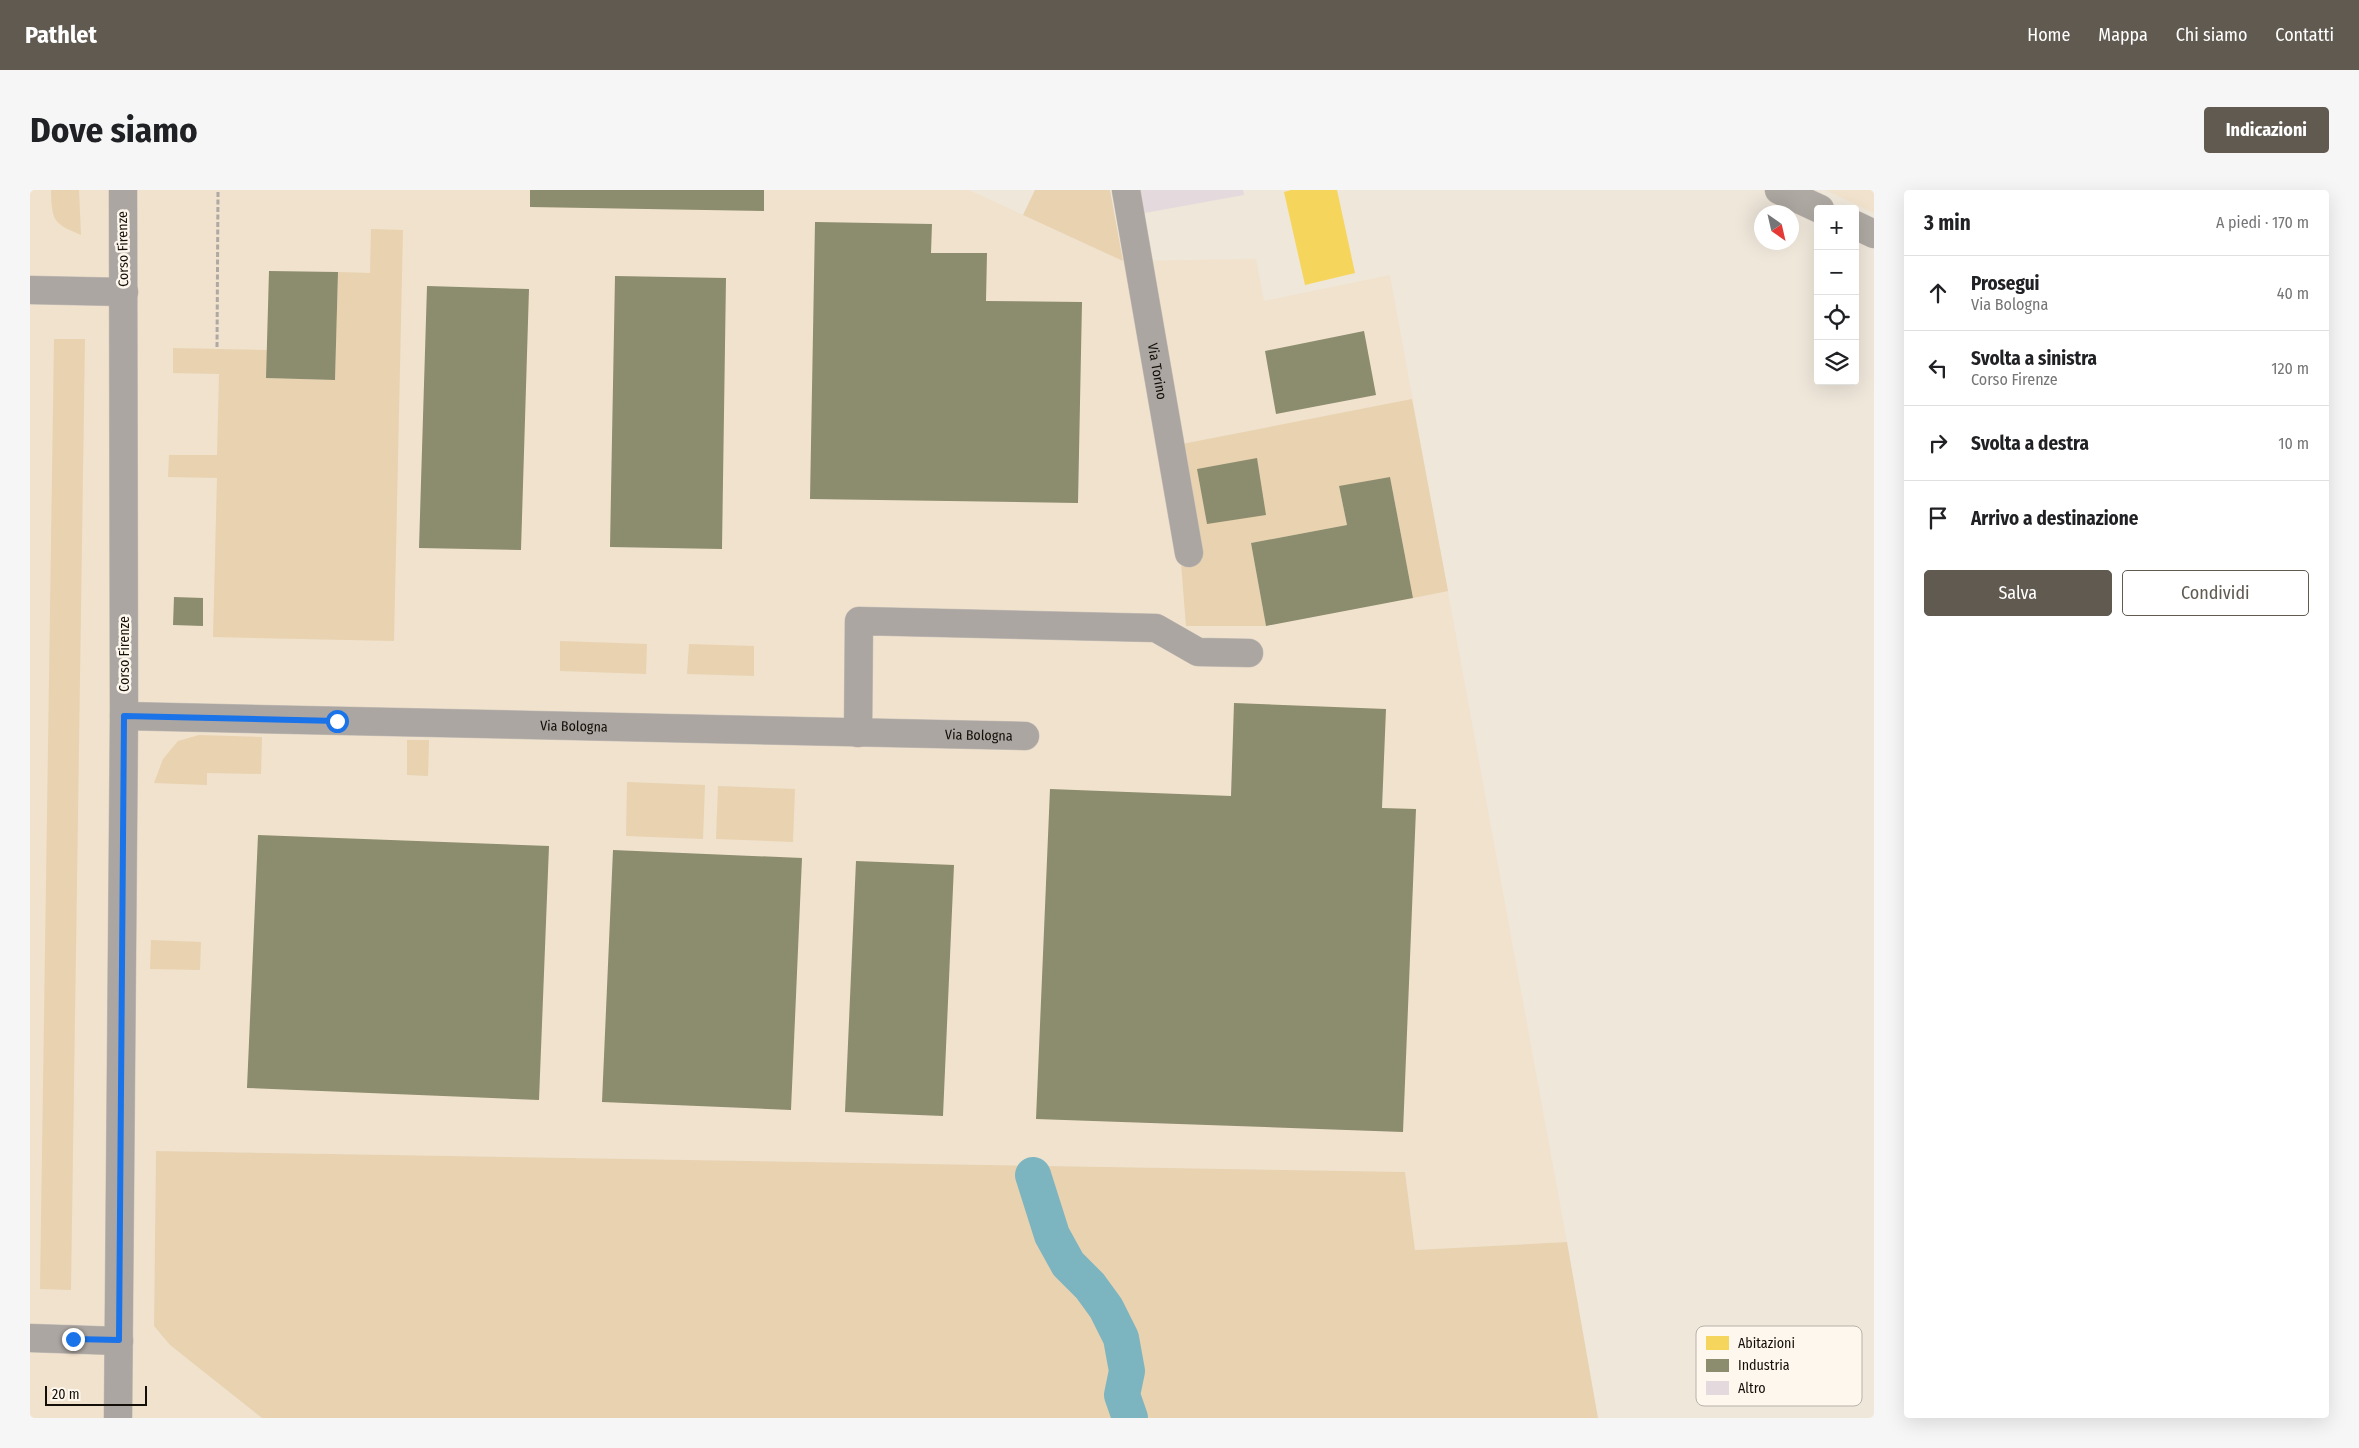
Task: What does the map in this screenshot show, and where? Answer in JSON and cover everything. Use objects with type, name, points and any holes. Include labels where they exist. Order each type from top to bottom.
[{"type":"main road","points":[[1779,190],[1814,206]]},
{"type":"main road","points":[[1859,227],[1874,234]]},
{"type":"street","name":"Corso Firenze","points":[[118,1418],[124,716],[124,292],[122,190]]},
{"type":"street","name":"Via Torino","points":[[1126,190],[1189,553]]},
{"type":"street","points":[[30,290],[124,292]]},
{"type":"street","points":[[858,732],[859,621],[1156,628],[1198,652],[1249,653]]},
{"type":"street","name":"Via Bologna","points":[[124,716],[1025,736]]},
{"type":"street","points":[[30,1338],[119,1340]]},
{"type":"path","points":[[217,347],[218,190]]},
{"type":"shaded area","points":[[30,190],[969,190],[1123,261],[1256,259],[1264,301],[1390,275],[1567,1242],[1415,1250],[1405,1172],[156,1151],[154,1326],[170,1345],[262,1418],[30,1418]]},
{"type":"shaded area","points":[[51,190],[79,190],[81,235],[64,227],[56,219],[53,214]]},
{"type":"shaded area","points":[[1035,190],[1110,190],[1123,261],[1023,215]]},
{"type":"shaded area","points":[[1825,190],[1874,190],[1874,213]]},
{"type":"shaded area","points":[[371,229],[403,230],[394,641],[213,637],[217,478],[168,477],[169,455],[217,455],[219,374],[173,373],[173,348],[267,350],[267,378],[335,380],[338,272],[370,273]]},
{"type":"shaded area","points":[[54,339],[85,339],[71,1290],[40,1289]]},
{"type":"shaded area","points":[[1412,399],[1448,591],[1413,598],[1390,477],[1339,487],[1347,525],[1251,543],[1266,626],[1186,626],[1181,563],[1202,559],[1182,444]]},
{"type":"shaded area","points":[[560,641],[647,644],[646,674],[560,671]]},
{"type":"shaded area","points":[[689,644],[754,646],[754,676],[687,674]]},
{"type":"shaded area","points":[[199,735],[262,737],[261,774],[207,773],[207,785],[154,783],[163,759],[178,741]]},
{"type":"shaded area","points":[[407,740],[429,740],[428,776],[407,775]]},
{"type":"shaded area","points":[[627,782],[705,785],[703,839],[626,836]]},
{"type":"shaded area","points":[[718,786],[795,789],[793,842],[716,839]]},
{"type":"shaded area","points":[[151,940],[201,942],[200,970],[150,969]]},
{"type":"shaded area","points":[[156,1151],[1405,1172],[1415,1250],[1567,1242],[1598,1418],[262,1418],[170,1345],[154,1326]]},
{"type":"building: Abitazioni","points":[[1291,190],[1337,190],[1355,273],[1305,285],[1284,192]]},
{"type":"building: Industria","points":[[530,190],[764,190],[764,211],[530,207]]},
{"type":"building: Industria","points":[[815,222],[932,224],[931,253],[987,253],[986,301],[1082,302],[1078,503],[810,499]]},
{"type":"building: Industria","points":[[269,271],[338,272],[335,380],[266,378]]},
{"type":"building: Industria","points":[[615,276],[726,278],[722,549],[610,547]]},
{"type":"building: Industria","points":[[427,286],[529,289],[521,550],[419,548]]},
{"type":"building: Industria","points":[[1364,331],[1376,395],[1276,414],[1265,351]]},
{"type":"building: Industria","points":[[1257,458],[1266,515],[1207,524],[1197,469]]},
{"type":"building: Industria","points":[[1390,477],[1413,598],[1266,626],[1251,543],[1347,525],[1339,486]]},
{"type":"building: Industria","points":[[174,597],[203,598],[203,626],[173,625]]},
{"type":"building: Industria","points":[[1234,703],[1386,709],[1382,808],[1416,809],[1403,1132],[1036,1119],[1050,789],[1231,796]]},
{"type":"building: Industria","points":[[258,835],[549,846],[539,1100],[247,1088]]},
{"type":"building: Industria","points":[[613,850],[802,858],[791,1110],[602,1102]]},
{"type":"building: Industria","points":[[856,861],[954,865],[943,1116],[845,1112]]},
{"type":"building: Altro","points":[[1135,190],[1243,190],[1244,195],[1139,214]]},
{"type":"waterway","points":[[1033,1175],[1052,1235],[1068,1264],[1090,1286],[1106,1308],[1121,1338],[1127,1371],[1122,1395],[1130,1418]]},
{"type":"route","points":[[73,1339],[119,1340],[124,716],[337,721]]}]
